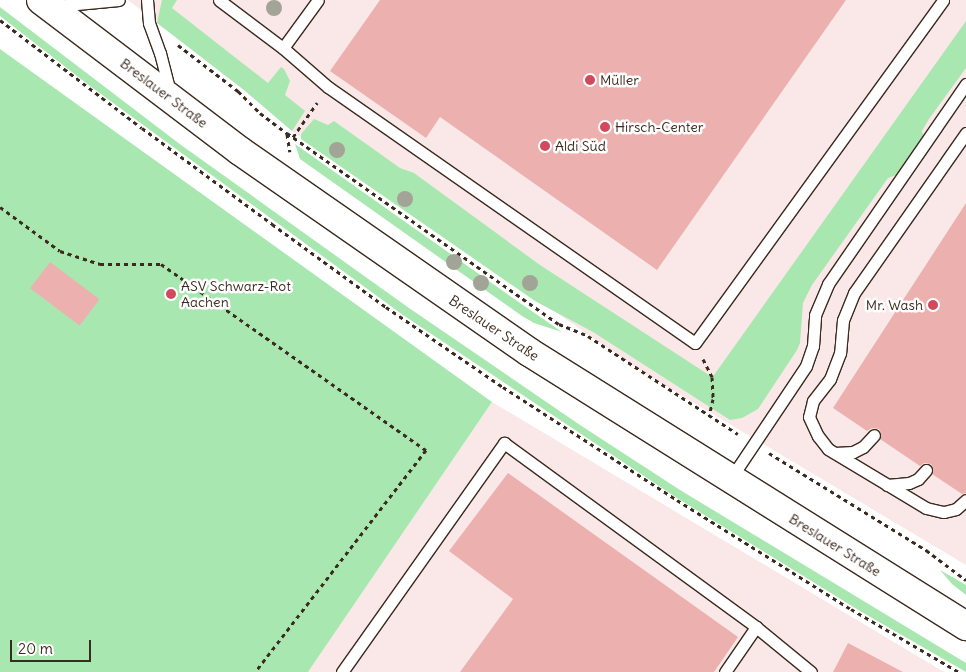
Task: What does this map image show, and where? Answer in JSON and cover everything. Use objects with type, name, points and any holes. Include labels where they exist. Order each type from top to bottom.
[{"type":"main road","name":"Breslauer Straße","points":[[45,3],[263,167],[529,352],[730,480],[966,626]]},
{"type":"lane","points":[[45,3],[119,0]]},
{"type":"lane","points":[[147,0],[149,23],[160,53],[171,99]]},
{"type":"lane","points":[[219,0],[283,48],[328,87],[694,343],[942,0]]},
{"type":"lane","points":[[283,48],[318,0]]},
{"type":"lane","points":[[730,480],[806,366],[813,346],[815,315],[828,284],[966,84]]},
{"type":"lane","points":[[966,133],[854,293],[843,320],[840,353],[830,379],[813,401],[809,417],[818,436],[828,449],[926,508],[944,512],[956,509],[966,500]]},
{"type":"lane","points":[[834,453],[854,452],[863,447],[874,435]]},
{"type":"lane","points":[[342,672],[504,443],[756,627],[811,672]]},
{"type":"lane","points":[[887,485],[909,483],[918,479],[926,470]]},
{"type":"lane","points":[[725,672],[756,627]]},
{"type":"path","points":[[0,20],[386,307],[503,387],[677,500],[851,608],[959,672]]},
{"type":"path","points":[[149,23],[238,91],[260,113],[292,138],[558,324],[588,336],[709,416],[926,550],[966,580]]},
{"type":"path","points":[[292,138],[328,87]]},
{"type":"path","points":[[0,207],[60,251],[100,264],[161,264],[426,450],[255,672]]},
{"type":"path","points":[[694,343],[712,377],[713,399],[709,416]]},
{"type":"shaded area","points":[[128,0],[966,0],[966,565],[644,373],[292,131],[244,90]]},
{"type":"shaded area","points":[[492,402],[944,672],[308,672]]},
{"type":"green space","points":[[162,0],[177,0],[172,8],[268,83],[281,67],[284,69],[290,81],[285,95],[305,111],[292,131],[244,90],[157,23]]},
{"type":"green space","points":[[0,7],[181,145],[409,308],[580,425],[680,490],[966,663],[966,672],[860,611],[677,498],[403,315],[90,86],[0,16]]},
{"type":"green space","points":[[966,21],[966,68],[929,119],[922,131],[924,138],[902,173],[888,178],[812,285],[803,303],[800,343],[797,350],[758,409],[742,418],[730,420],[593,332],[535,301],[301,139],[301,134],[314,119],[328,125],[334,121],[400,168],[414,173],[540,265],[709,375],[714,375]]},
{"type":"green space","name":"ASV Schwarz-Rot Aachen","points":[[0,49],[492,402],[308,672],[0,672]]},
{"type":"green space","points":[[295,144],[562,332],[534,323],[522,316],[300,159]]},
{"type":"green space","points":[[940,570],[966,585],[966,595],[952,584]]},
{"type":"building","name":"Hirsch-Center","points":[[380,0],[846,0],[657,270],[440,117],[426,138],[330,71]]},
{"type":"building","name":"Mr. Wash","points":[[966,203],[966,493],[962,494],[932,474],[933,468],[931,464],[924,463],[920,466],[880,439],[881,433],[879,429],[872,428],[867,431],[833,408]]},
{"type":"building","points":[[50,262],[100,299],[80,326],[30,288]]},
{"type":"building","points":[[508,473],[738,637],[714,672],[460,672],[513,599],[449,551]]},
{"type":"building","points":[[848,643],[903,672],[833,672]]},
{"type":"place","name":"Müller","points":[[590,80]]},
{"type":"place","name":"Hirsch-Center","points":[[605,127]]},
{"type":"place","name":"Aldi Süd","points":[[545,146]]},
{"type":"place","name":"ASV Schwarz-Rot Aachen","points":[[171,294]]},
{"type":"place","name":"Mr. Wash","points":[[933,305]]}]
